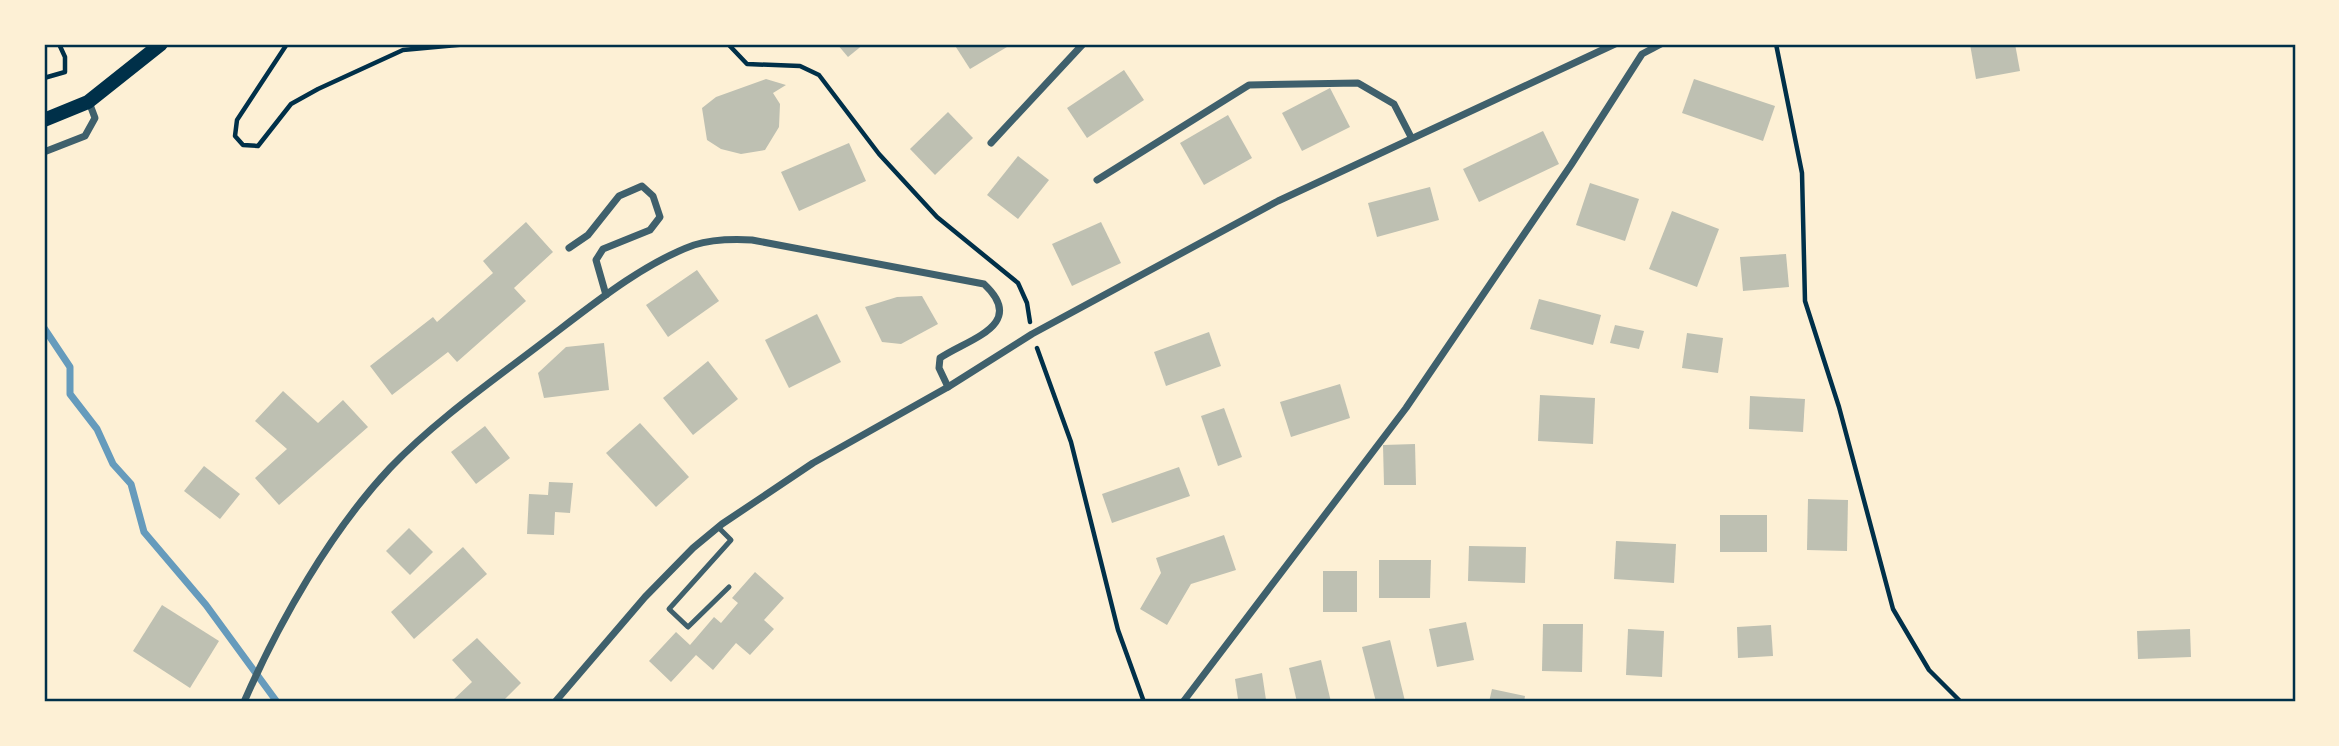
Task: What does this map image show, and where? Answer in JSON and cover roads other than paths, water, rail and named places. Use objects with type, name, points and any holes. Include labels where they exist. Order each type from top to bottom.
[{"type":"main road","points":[[44,120],[88,102],[161,44]]},
{"type":"street","points":[[991,142],[1083,44]]},
{"type":"street","points":[[555,702],[645,597],[718,527],[813,463],[948,387],[1032,334],[1278,201],[1615,44]]},
{"type":"street","points":[[1183,702],[1406,408],[1571,165],[1642,54],[1661,44]]},
{"type":"street","points":[[1097,180],[1250,85],[1357,83],[1394,104],[1411,137]]},
{"type":"street","points":[[44,152],[85,136],[94,118],[88,102]]},
{"type":"street","points":[[569,248],[588,235],[619,196],[642,187],[653,195],[660,217],[650,230],[603,249],[596,260],[606,295]]},
{"type":"street","points":[[244,702],[266,652],[337,535],[390,468],[477,393],[606,295],[680,251],[725,239],[752,240],[970,279],[984,284],[996,295],[1000,308],[997,322],[986,334],[940,358],[939,368],[948,387]]},
{"type":"lane","points":[[718,527],[731,540],[669,610],[688,627],[729,587]]},
{"type":"waterway","points":[[44,328],[70,367],[70,394],[97,429],[113,464],[131,484],[144,532],[206,605],[277,702]]}]
